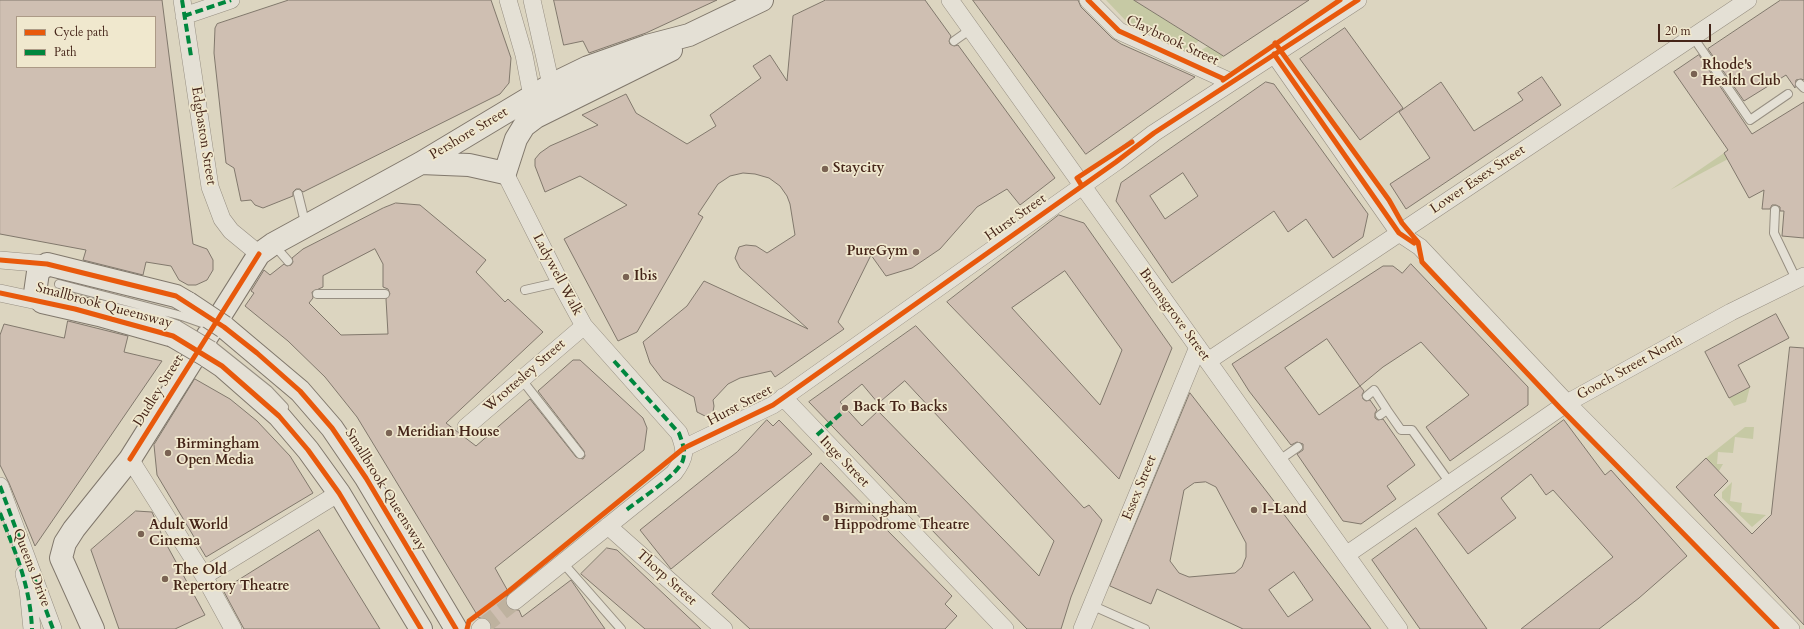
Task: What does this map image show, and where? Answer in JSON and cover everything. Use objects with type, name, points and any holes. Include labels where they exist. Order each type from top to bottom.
[{"type":"street","points":[[183,8],[231,0]]},
{"type":"street","points":[[508,0],[524,55],[536,117]]},
{"type":"street","points":[[421,163],[469,165],[505,173],[516,139],[524,126],[536,117],[551,85],[532,0]]},
{"type":"street","name":"Pershore Street","points":[[259,262],[306,226],[421,163],[531,95],[588,67],[647,46],[689,35],[762,0]]},
{"type":"street","name":"Bromsgrove Street","points":[[950,0],[1399,629]]},
{"type":"street","name":"Claybrook Street","points":[[1088,0],[1119,31],[1231,82]]},
{"type":"street","name":"Hurst Street","points":[[684,448],[773,405],[1082,186],[1154,133],[1358,0]]},
{"type":"street","name":"Lower Essex Street","points":[[1208,361],[1748,0]]},
{"type":"street","name":"Edgbaston Street","points":[[183,8],[210,186],[222,219],[259,262]]},
{"type":"street","name":"Pershore Street","points":[[536,117],[670,50],[689,35]]},
{"type":"street","points":[[1274,54],[1399,233],[1420,247],[1568,403],[1791,629]]},
{"type":"street","name":"Ladywell Walk","points":[[505,173],[584,326],[679,433],[684,448]]},
{"type":"street","name":"Smallbrook Queensway","points":[[0,260],[47,264],[176,296],[185,310],[222,329],[257,353],[300,392],[332,428],[366,478],[456,629]]},
{"type":"street","name":"Dudley Street","points":[[93,629],[62,558],[65,543],[130,460],[259,262]]},
{"type":"street","points":[[42,302],[34,292],[38,272],[47,264]]},
{"type":"street","name":"Gooch Street North","points":[[1346,555],[1568,403],[1731,312],[1800,278]]},
{"type":"street","name":"Smallbrook Queensway","points":[[0,293],[176,330],[210,351],[222,366],[279,416],[308,450],[339,493],[420,629]]},
{"type":"street","name":"Wrottesley Street","points":[[466,427],[584,326]]},
{"type":"street","name":"Essex Street","points":[[1082,629],[1198,347]]},
{"type":"street","name":"Inge Street","points":[[783,397],[1005,629]]},
{"type":"street","points":[[515,601],[674,473],[683,460],[684,448]]},
{"type":"street","points":[[130,460],[204,576],[233,629]]},
{"type":"street","name":"Queens Drive","points":[[0,486],[53,629]]},
{"type":"street","points":[[204,576],[339,493]]},
{"type":"street","name":"Queens Drive","points":[[0,513],[28,589],[32,629]]},
{"type":"street","name":"Thorp Street","points":[[608,526],[724,629]]},
{"type":"lane","points":[[954,41],[971,29]]},
{"type":"lane","points":[[1693,37],[1750,120],[1788,94]]},
{"type":"lane","points":[[298,194],[306,226]]},
{"type":"lane","points":[[1775,210],[1774,233],[1800,278]]},
{"type":"lane","points":[[259,262],[288,261]]},
{"type":"lane","points":[[525,290],[560,282]]},
{"type":"lane","points":[[59,284],[185,310]]},
{"type":"lane","points":[[317,294],[385,294]]},
{"type":"lane","points":[[91,302],[149,315],[176,330]]},
{"type":"lane","points":[[210,351],[268,390],[291,414]]},
{"type":"lane","points":[[522,380],[580,454]]},
{"type":"lane","points":[[1367,396],[1374,390],[1401,430],[1412,430],[1450,483]]},
{"type":"lane","points":[[1380,415],[1387,410]]},
{"type":"lane","points":[[304,431],[321,455],[339,493]]},
{"type":"lane","points":[[1278,461],[1298,447]]},
{"type":"lane","points":[[563,563],[621,629]]},
{"type":"lane","points":[[1091,605],[1145,629]]},
{"type":"green space","points":[[1106,0],[1134,0],[1199,41],[1183,52],[1127,22]]},
{"type":"green space","points":[[1208,46],[1224,56],[1216,63],[1193,55]]},
{"type":"green space","points":[[1724,153],[1728,159],[1670,190]]},
{"type":"green space","points":[[1750,387],[1746,402],[1734,406],[1729,398]]},
{"type":"green space","points":[[1745,427],[1754,427],[1753,439],[1735,437],[1733,453],[1718,452],[1717,464],[1723,464],[1719,471],[1706,458]]},
{"type":"green space","points":[[1732,482],[1730,501],[1742,503],[1741,512],[1766,515],[1752,527],[1722,498],[1722,492]]},
{"type":"building","points":[[0,0],[162,0],[193,244],[207,249],[213,260],[213,270],[207,280],[196,285],[188,285],[179,280],[171,266],[146,262],[143,275],[83,260],[86,250],[0,234]]},
{"type":"building","points":[[289,0],[491,0],[511,58],[509,83],[500,94],[303,192],[300,189],[296,189],[293,192],[293,196],[263,208],[255,205],[251,200],[241,201],[234,168],[226,163],[214,53],[215,28],[217,24]]},
{"type":"building","points":[[554,0],[717,0],[646,33],[589,53],[583,41],[564,45]]},
{"type":"building","points":[[826,0],[925,0],[951,36],[949,41],[950,44],[954,46],[958,45],[1055,178],[1020,205],[1007,189],[977,207],[940,249],[912,268],[886,276],[871,255],[838,322],[844,329],[775,377],[771,371],[740,378],[728,384],[713,400],[713,412],[705,416],[697,412],[694,397],[663,380],[650,363],[643,342],[687,306],[704,281],[808,329],[740,268],[735,258],[739,247],[746,245],[756,246],[767,253],[795,235],[790,204],[787,196],[780,186],[769,178],[755,174],[743,173],[730,176],[718,184],[698,214],[703,217],[637,332],[618,341],[564,239],[627,205],[580,176],[545,192],[535,166],[535,159],[540,153],[550,146],[598,125],[582,115],[626,94],[636,113],[687,144],[716,126],[710,115],[761,78],[753,66],[770,55],[787,81],[793,16]]},
{"type":"building","points":[[973,0],[1078,0],[1081,7],[1112,38],[1121,44],[1195,77],[1086,154]]},
{"type":"building","points":[[1134,0],[1309,0],[1224,56]]},
{"type":"building","points":[[1781,0],[1804,0],[1804,80],[1796,80],[1795,88],[1786,75],[1744,101],[1708,49]]},
{"type":"building","points":[[1345,28],[1403,108],[1360,140],[1300,59]]},
{"type":"building","points":[[1699,55],[1752,134],[1804,102],[1804,238],[1782,236],[1784,211],[1780,211],[1780,207],[1776,205],[1772,205],[1770,209],[1762,209],[1764,190],[1749,198],[1724,153],[1728,150],[1674,72]]},
{"type":"building","points":[[1542,77],[1561,105],[1406,209],[1390,184],[1430,158],[1399,112],[1441,82],[1474,131],[1523,100],[1518,93]]},
{"type":"building","points":[[1266,82],[1274,84],[1368,214],[1363,237],[1333,258],[1306,219],[1288,232],[1274,211],[1172,283],[1116,201],[1121,183]],"holes":[[[1183,173],[1198,196],[1165,219],[1150,196]]]},
{"type":"building","points":[[396,203],[420,205],[486,260],[476,272],[505,302],[508,299],[543,332],[446,423],[476,446],[530,399],[576,457],[583,459],[585,456],[584,451],[538,391],[573,360],[580,360],[643,418],[647,428],[644,450],[495,568],[509,593],[506,598],[507,607],[512,610],[519,610],[522,617],[571,580],[605,629],[492,629],[489,620],[484,617],[479,618],[357,417],[325,377],[288,341],[245,306],[254,293],[251,291],[264,270],[270,275],[284,264],[287,266],[291,265],[293,262],[292,258],[303,249],[383,208]],"holes":[[[375,249],[383,264],[383,287],[388,289],[390,294],[386,299],[388,334],[341,335],[309,303],[313,298],[312,292],[323,287],[323,276]]]},
{"type":"building","points":[[1059,215],[1084,223],[1172,348],[1119,479],[947,302]],"holes":[[[1065,271],[1122,350],[1100,405],[1012,308]]]},
{"type":"building","points":[[1411,264],[1528,387],[1528,405],[1450,461],[1426,427],[1469,395],[1421,342],[1383,367],[1360,386],[1364,391],[1362,395],[1363,399],[1366,401],[1370,400],[1377,410],[1375,413],[1375,418],[1378,420],[1383,419],[1415,465],[1387,486],[1396,499],[1361,524],[1343,521],[1297,454],[1303,450],[1303,444],[1297,442],[1291,445],[1249,391],[1232,364],[1383,266],[1393,266],[1402,273]],"holes":[[[1327,339],[1360,386],[1319,415],[1285,368]]]},
{"type":"building","points":[[75,294],[97,300],[95,301],[74,297]]},
{"type":"building","points":[[1776,314],[1789,338],[1738,365],[1750,387],[1729,398],[1705,352]]},
{"type":"building","points":[[68,321],[128,336],[124,352],[162,361],[35,546],[0,465],[0,335],[4,324],[64,338]]},
{"type":"building","points":[[916,326],[1084,508],[1089,505],[1102,520],[1071,597],[1061,629],[1027,629],[809,402]],"holes":[[[905,381],[1054,541],[1039,576],[878,411],[862,426],[840,402],[862,384],[878,403]]]},
{"type":"building","points":[[1790,347],[1804,348],[1804,625],[1676,487],[1706,458],[1728,481],[1714,495],[1752,534],[1771,515]]},
{"type":"building","points":[[195,379],[230,399],[257,421],[290,456],[313,493],[206,557],[157,475],[154,445]]},
{"type":"building","name":"I-Land","points":[[1190,393],[1371,629],[1243,629],[1157,589],[1151,604],[1110,586]],"holes":[[[1206,482],[1216,487],[1246,543],[1246,557],[1242,567],[1235,573],[1189,577],[1179,573],[1170,561],[1184,490],[1194,483]],[[1294,572],[1313,600],[1288,617],[1269,590]]]},
{"type":"building","points":[[767,420],[773,426],[779,420],[812,454],[671,569],[640,530],[737,452]]},
{"type":"building","points":[[1564,420],[1605,475],[1611,470],[1687,556],[1639,598],[1599,629],[1521,629],[1613,557],[1553,490],[1546,495],[1531,474],[1501,498],[1516,518],[1468,554],[1438,514]]},
{"type":"building","name":"Birmingham Hippodrome Theatre","points":[[821,463],[952,596],[945,604],[957,616],[945,629],[750,629],[712,594]]},
{"type":"building","points":[[136,511],[152,512],[164,540],[205,615],[175,629],[119,629],[91,550]]},
{"type":"building","points":[[1416,528],[1487,629],[1420,629],[1372,560]]},
{"type":"building","points":[[319,530],[380,629],[244,629],[223,590]]},
{"type":"building","points":[[607,548],[617,550],[701,629],[645,629],[581,574]]},
{"type":"tunnel","points":[[482,627],[515,601]]},
{"type":"marked path","points":[[182,0],[191,56]]},
{"type":"marked path","points":[[184,16],[231,0]]},
{"type":"marked path","points":[[614,361],[679,433],[684,449],[683,460],[674,473],[625,511]]},
{"type":"marked path","points":[[817,435],[846,409]]},
{"type":"marked path","points":[[0,486],[53,629]]},
{"type":"marked path","points":[[0,513],[17,556],[25,584],[31,613],[32,629]]},
{"type":"cycle path","points":[[1088,0],[1119,31],[1224,79]]},
{"type":"cycle path","points":[[1223,80],[1340,0]]},
{"type":"cycle path","points":[[467,629],[469,621],[509,591],[684,448],[773,405],[1116,162],[1154,133],[1358,0]]},
{"type":"cycle path","points":[[1275,43],[1389,200],[1402,223],[1418,242],[1422,262],[1560,408],[1777,629]]},
{"type":"cycle path","points":[[1274,54],[1399,233],[1414,243]]},
{"type":"cycle path","points":[[1082,186],[1077,178],[1132,142]]},
{"type":"cycle path","points":[[130,459],[259,254]]},
{"type":"cycle path","points":[[0,260],[47,264],[176,296],[224,327],[257,353],[300,391],[332,428],[366,478],[456,629]]},
{"type":"cycle path","points":[[0,293],[75,309],[173,336],[222,366],[279,416],[308,450],[339,493],[421,629]]},
{"type":"place","name":"Rhode's Health Club","points":[[1694,74]]},
{"type":"place","name":"Staycity","points":[[825,169]]},
{"type":"place","name":"PureGym","points":[[916,252]]},
{"type":"place","name":"Ibis","points":[[626,277]]},
{"type":"place","name":"Back To Backs","points":[[845,408]]},
{"type":"place","name":"Meridian House","points":[[389,433]]},
{"type":"place","name":"Birmingham Open Media","points":[[168,453]]},
{"type":"place","name":"I-Land","points":[[1254,510]]},
{"type":"place","name":"Birmingham Hippodrome Theatre","points":[[826,518]]},
{"type":"place","name":"Adult World Cinema","points":[[141,534]]},
{"type":"place","name":"The Old Repertory Theatre","points":[[165,579]]}]
